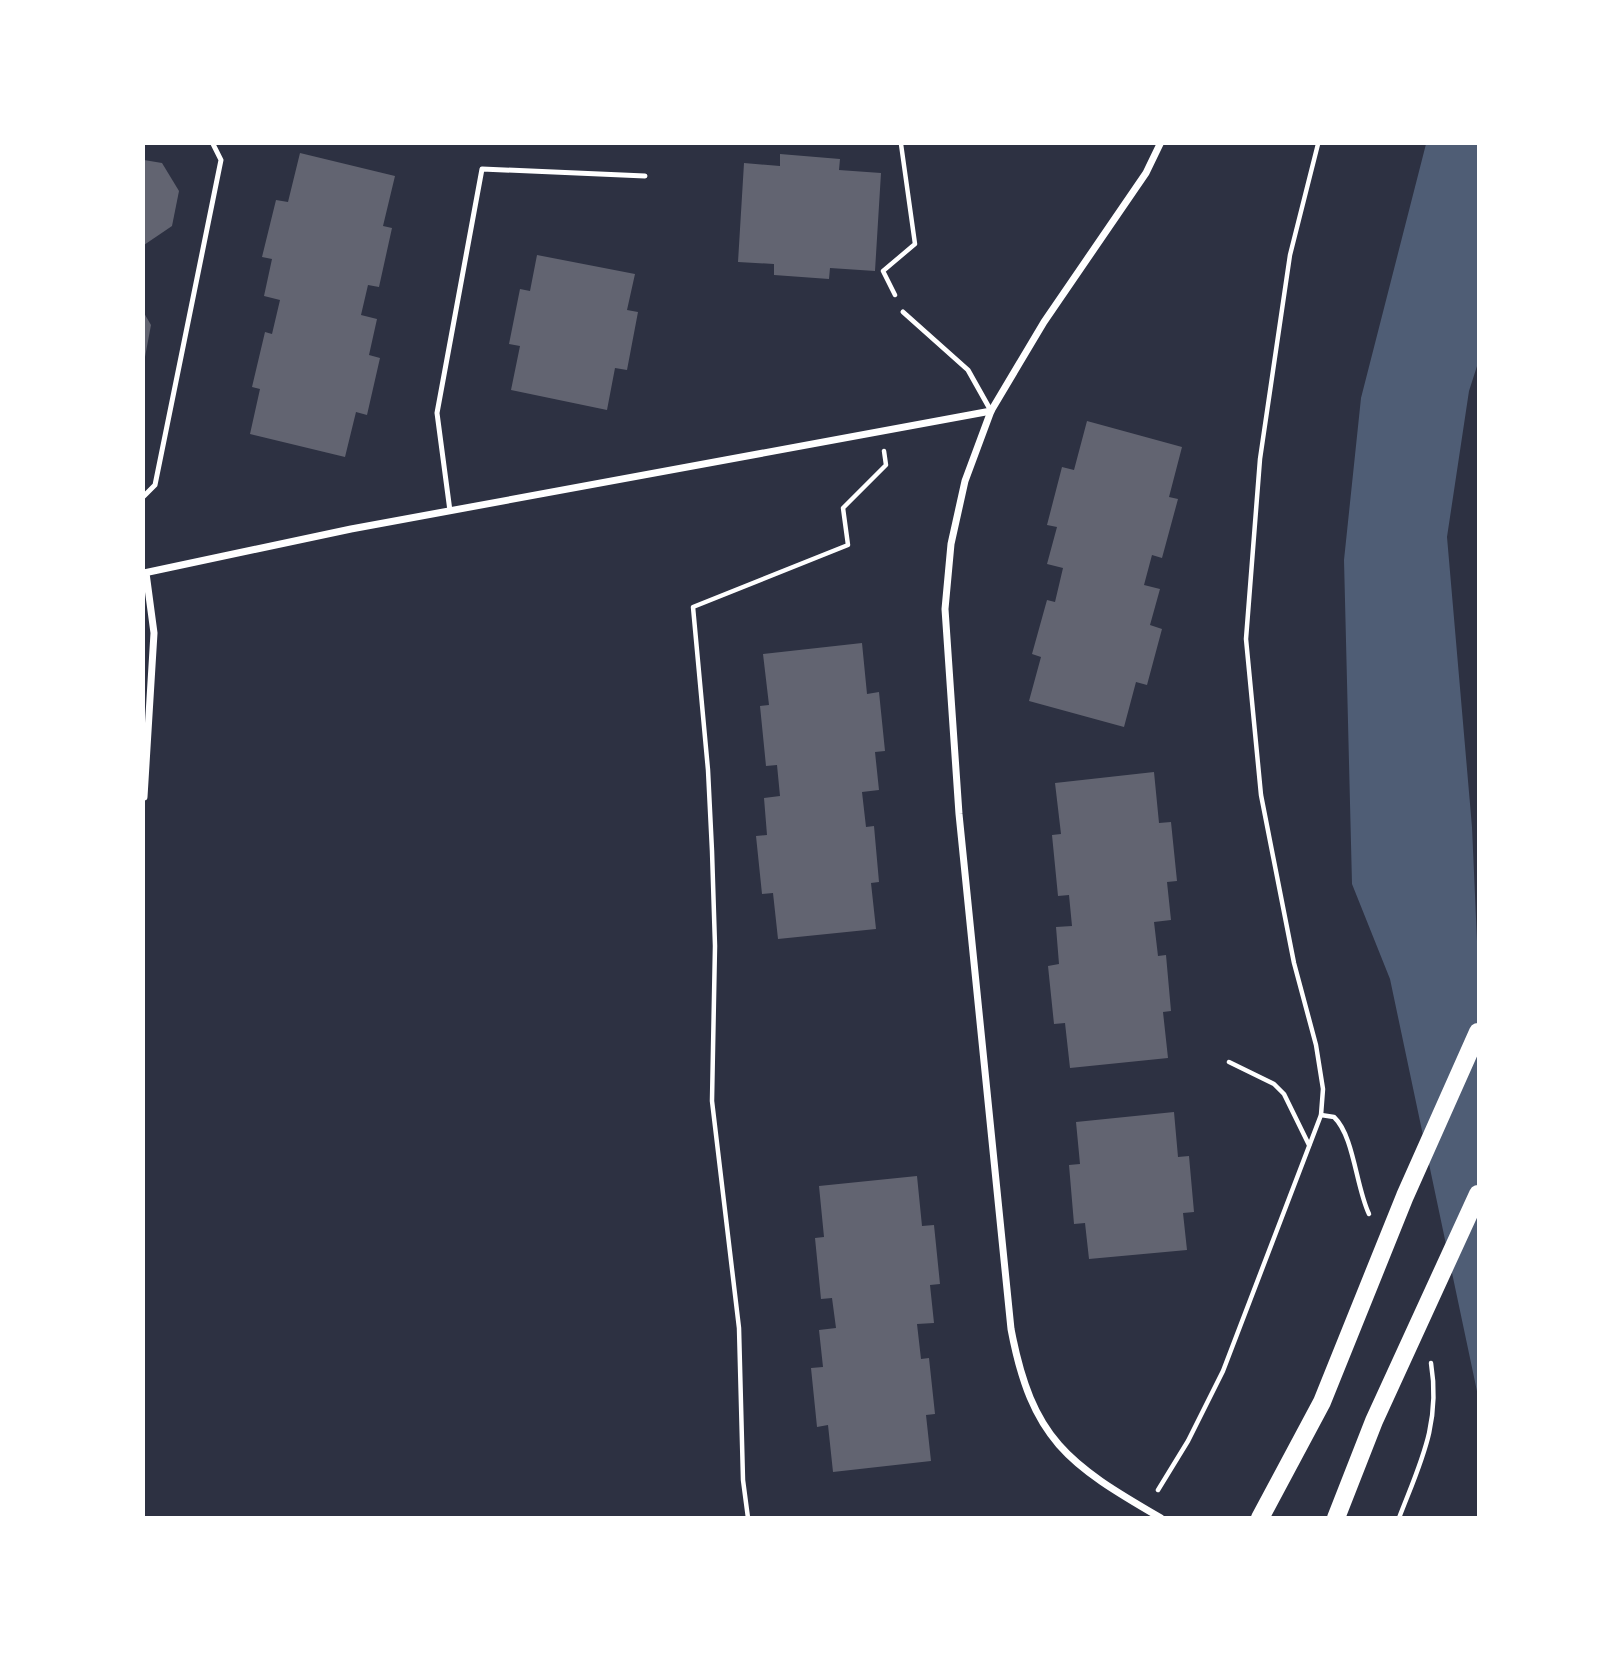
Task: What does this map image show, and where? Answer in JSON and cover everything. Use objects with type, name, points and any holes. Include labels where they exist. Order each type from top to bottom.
[{"type":"main road","points":[[1260,1517],[1322,1402],[1405,1196],[1479,1032]]},
{"type":"main road","points":[[1336,1517],[1374,1421],[1479,1194]]},
{"type":"street","points":[[1160,144],[1146,173],[1044,322],[991,411],[965,481],[956,519],[944,609],[959,814],[1011,1329],[1020,1375],[1036,1414],[1063,1451],[1091,1475],[1161,1517]]},
{"type":"street","points":[[144,797],[154,633],[144,570],[991,411]]},
{"type":"lane","points":[[144,496],[155,485],[221,160],[213,144]]},
{"type":"lane","points":[[450,511],[437,413],[482,169],[645,176]]},
{"type":"lane","points":[[904,312],[968,370],[991,411]]},
{"type":"path","points":[[901,144],[915,244],[883,271],[904,312]]},
{"type":"path","points":[[1142,1506],[1159,1488],[1188,1441],[1223,1371],[1321,1115],[1323,1089],[1317,1045],[1294,963],[1261,795],[1246,639],[1260,459],[1290,255],[1318,144]]},
{"type":"path","points":[[748,1517],[743,1480],[739,1328],[712,1101],[715,946],[709,797],[693,607],[848,545],[843,508],[886,465],[881,431]]},
{"type":"path","points":[[1229,1062],[1274,1084],[1284,1094],[1310,1145]]},
{"type":"water","points":[[1426,144],[1478,144],[1478,363],[1469,391],[1447,537],[1472,827],[1478,964],[1478,1396],[1390,979],[1352,884],[1344,560],[1361,398]]},
{"type":"building","points":[[300,153],[395,176],[383,226],[392,228],[379,287],[368,285],[361,315],[377,319],[369,355],[380,358],[367,415],[356,412],[345,457],[250,434],[260,389],[252,387],[265,332],[272,334],[280,300],[264,296],[272,259],[262,257],[276,200],[288,202]]},
{"type":"building","points":[[780,154],[840,159],[839,170],[881,173],[875,271],[830,268],[829,279],[774,275],[774,264],[738,262],[744,163],[780,166]]},
{"type":"building","points":[[144,160],[162,163],[179,191],[172,226],[144,245]]},
{"type":"building","points":[[537,255],[635,274],[627,310],[638,312],[627,370],[615,368],[607,410],[511,390],[520,346],[509,344],[520,289],[530,291]]},
{"type":"building","points":[[144,313],[151,325],[145,357],[144,357]]},
{"type":"building","points":[[1087,421],[1182,447],[1169,497],[1178,499],[1162,558],[1152,555],[1144,585],[1160,589],[1150,625],[1162,629],[1147,685],[1136,682],[1124,727],[1029,701],[1041,657],[1032,654],[1047,600],[1055,602],[1063,568],[1047,564],[1057,527],[1047,525],[1062,467],[1074,470]]},
{"type":"building","points":[[862,643],[867,694],[879,692],[885,751],[875,752],[879,790],[862,792],[866,827],[874,826],[879,882],[871,883],[876,929],[778,939],[773,893],[762,894],[756,836],[767,835],[764,798],[780,796],[777,765],[766,766],[760,706],[769,705],[763,654]]},
{"type":"building","points":[[1154,772],[1159,823],[1171,822],[1177,881],[1167,882],[1171,920],[1154,922],[1158,956],[1166,955],[1171,1011],[1163,1012],[1168,1058],[1070,1068],[1065,1023],[1054,1024],[1048,966],[1059,964],[1056,927],[1072,926],[1069,895],[1058,896],[1052,835],[1061,834],[1055,783]]},
{"type":"building","points":[[1174,1112],[1178,1157],[1189,1156],[1194,1212],[1183,1213],[1187,1250],[1089,1259],[1085,1223],[1074,1224],[1069,1165],[1080,1164],[1076,1122]]},
{"type":"building","points":[[917,1176],[922,1226],[934,1225],[940,1284],[930,1285],[934,1323],[917,1324],[921,1359],[929,1358],[935,1414],[926,1415],[931,1461],[833,1472],[828,1425],[817,1427],[811,1368],[823,1367],[819,1330],[836,1328],[832,1298],[821,1299],[815,1238],[824,1237],[819,1186]]}]
